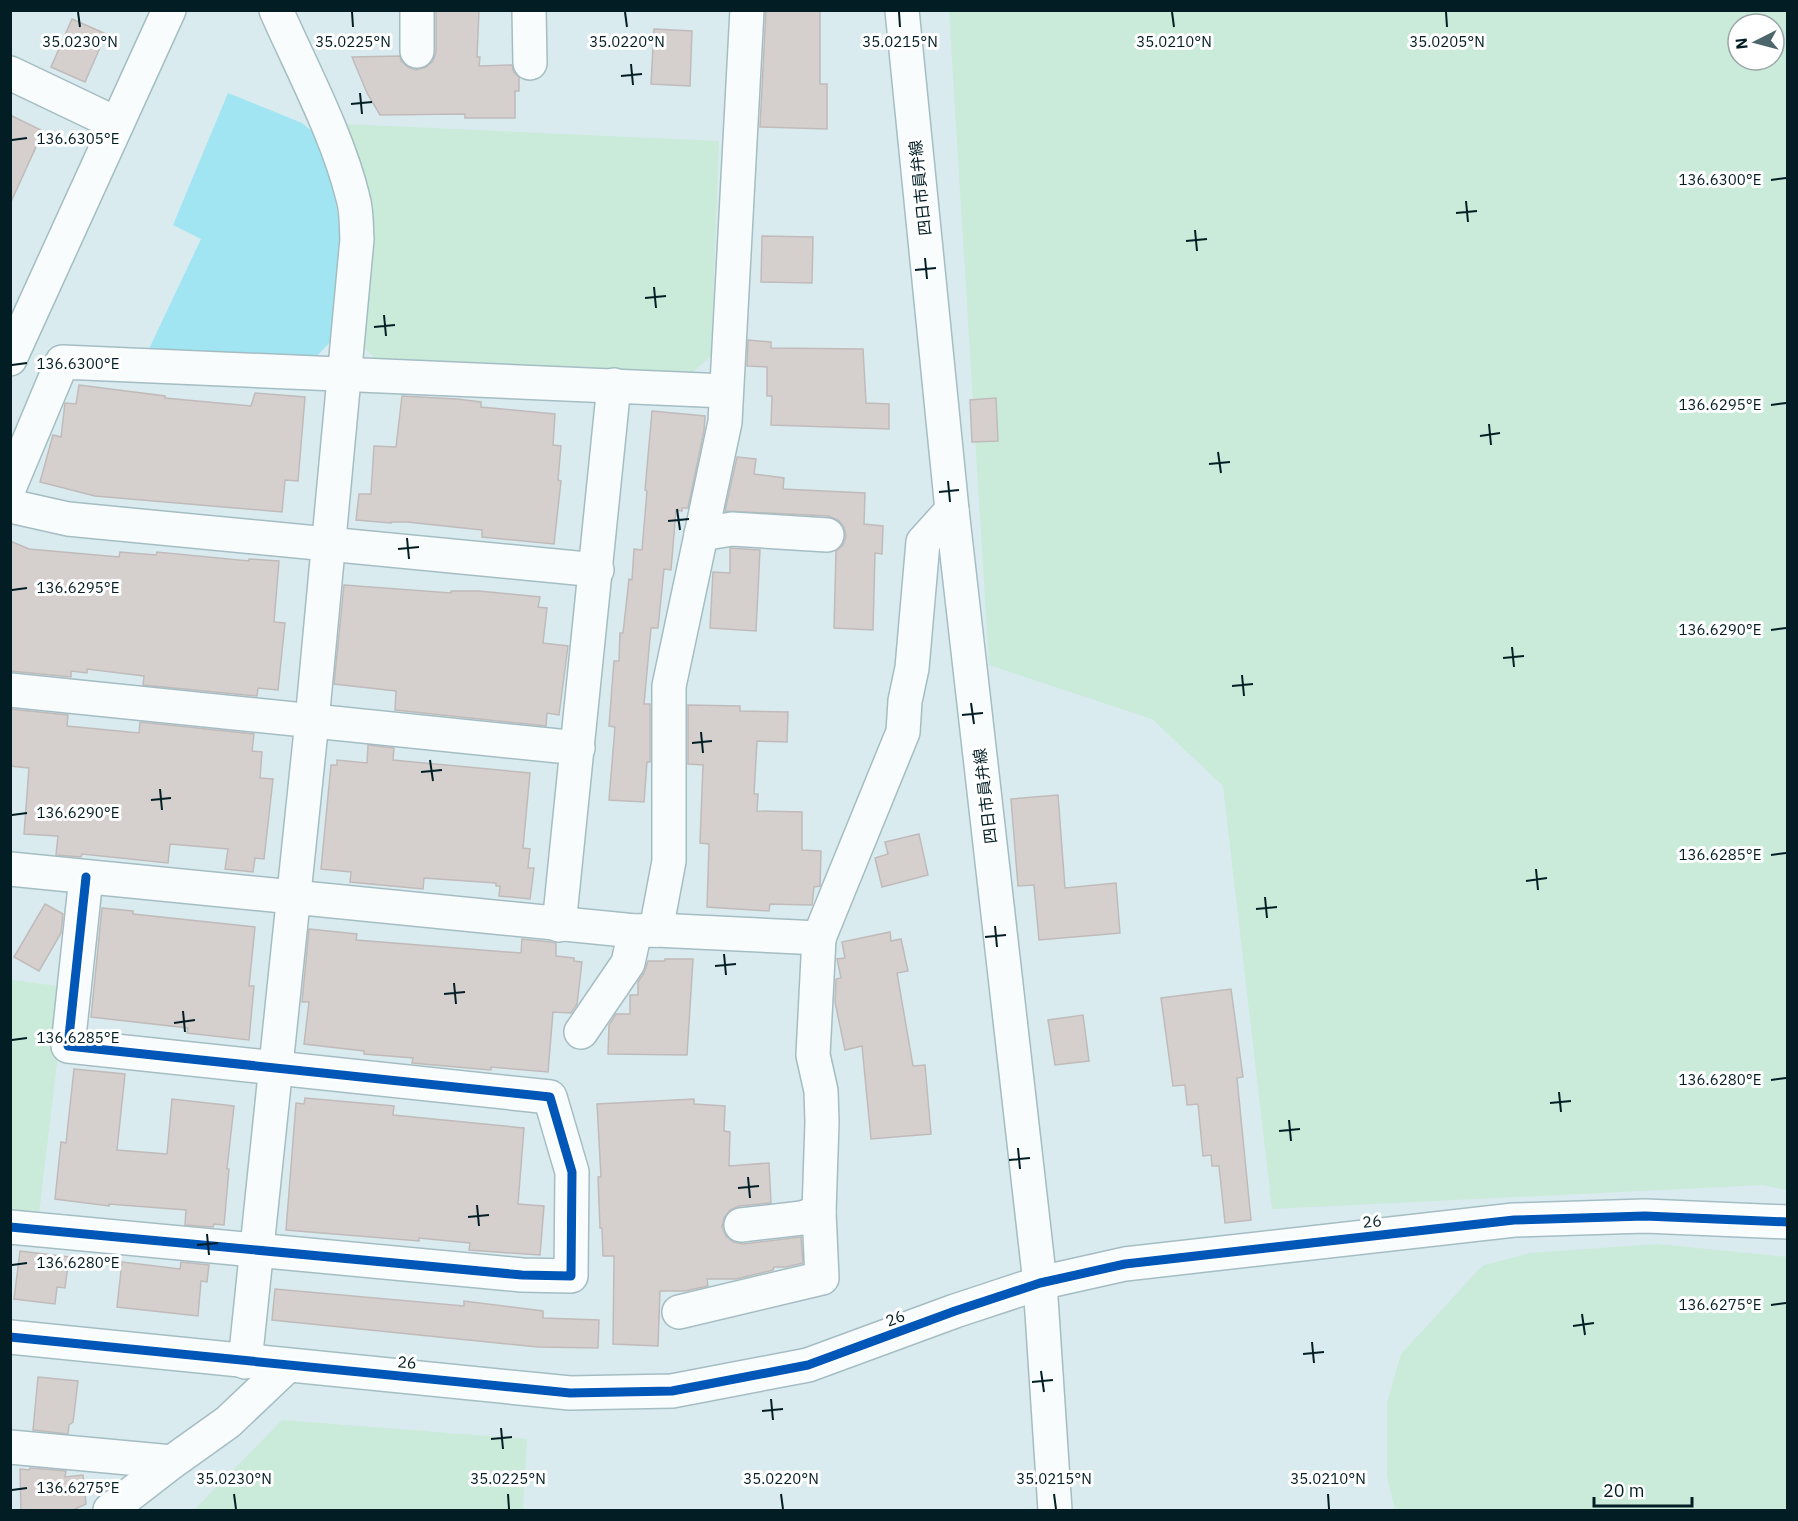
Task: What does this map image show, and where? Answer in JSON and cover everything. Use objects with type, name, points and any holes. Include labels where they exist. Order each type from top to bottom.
[{"type":"street","points":[[10,358],[169,10]]},
{"type":"street","points":[[245,1362],[312,721],[357,239],[354,200],[333,139],[276,10]]},
{"type":"street","points":[[417,10],[417,51]]},
{"type":"street","points":[[529,10],[530,63]]},
{"type":"street","points":[[581,1032],[628,963],[646,931],[669,861],[669,686],[725,422],[747,10]]},
{"type":"street","name":"四日市員弁線","points":[[902,10],[952,510],[1040,1283],[1055,1510]]},
{"type":"street","points":[[10,73],[117,124]]},
{"type":"street","points":[[10,486],[62,362],[726,391]]},
{"type":"street","points":[[559,925],[597,570],[614,385]]},
{"type":"street","points":[[10,506],[68,519],[597,570]]},
{"type":"street","points":[[679,1311],[822,1278],[819,1212],[821,1092],[813,1054],[819,938],[903,732],[905,701],[912,668],[923,542],[952,510]]},
{"type":"street","points":[[701,534],[732,529],[827,535]]},
{"type":"street","points":[[10,690],[578,748]]},
{"type":"street","points":[[10,869],[559,925],[819,938]]},
{"type":"street","points":[[10,1227],[522,1275],[571,1276],[572,1172],[550,1096],[68,1046],[86,877]]},
{"type":"street","points":[[741,1225],[802,1218],[819,1212]]},
{"type":"street","name":"26","points":[[10,1337],[570,1393],[672,1391],[808,1365],[955,1311],[1040,1283],[1125,1264],[1514,1220],[1646,1216],[1788,1222]]},
{"type":"street","points":[[110,1510],[228,1422],[287,1366]]},
{"type":"street","points":[[10,1446],[172,1462]]},
{"type":"green space","points":[[949,11],[1787,11],[1787,1190],[1762,1185],[1272,1209],[1223,786],[1152,719],[989,665]]},
{"type":"green space","points":[[344,124],[719,141],[711,356],[691,374],[380,363],[359,343]]},
{"type":"green space","points":[[11,980],[66,987],[39,1214],[11,1211]]},
{"type":"green space","points":[[1657,1244],[1787,1257],[1787,1510],[1395,1510],[1387,1476],[1387,1403],[1401,1354],[1482,1266],[1530,1253]]},
{"type":"green space","points":[[282,1420],[527,1439],[523,1510],[194,1510]]},
{"type":"water","points":[[228,93],[302,123],[314,133],[331,172],[341,236],[331,341],[314,359],[148,351],[201,239],[173,225]]},
{"type":"building","points":[[436,10],[479,10],[477,57],[480,57],[479,66],[512,65],[519,77],[519,91],[515,91],[515,118],[465,118],[465,114],[380,115],[367,93],[352,57],[400,56],[401,61],[408,67],[416,70],[426,67],[433,61],[436,52]]},
{"type":"building","points":[[766,10],[820,10],[820,84],[827,84],[827,129],[760,127]]},
{"type":"building","points":[[72,19],[106,34],[85,82],[51,67]]},
{"type":"building","points":[[654,29],[692,31],[690,86],[651,84]]},
{"type":"building","points":[[10,115],[41,130],[39,135],[41,136],[10,204]]},
{"type":"building","points":[[762,236],[813,237],[812,283],[761,282]]},
{"type":"building","points":[[748,340],[771,342],[771,348],[863,349],[866,403],[889,404],[889,429],[771,425],[772,396],[767,396],[767,367],[747,366]]},
{"type":"building","points":[[79,385],[165,396],[165,398],[251,406],[255,393],[305,397],[298,481],[285,480],[282,512],[95,496],[40,482],[53,435],[61,437],[65,403],[76,404]]},
{"type":"building","points":[[402,396],[457,399],[481,402],[481,407],[555,414],[553,445],[561,446],[558,480],[561,481],[554,544],[482,537],[482,530],[407,522],[356,520],[359,494],[371,494],[374,446],[396,447]]},
{"type":"building","points":[[996,398],[998,441],[972,442],[970,400]]},
{"type":"building","points":[[652,411],[705,416],[704,431],[688,508],[682,508],[682,511],[676,510],[671,570],[664,569],[658,628],[651,628],[644,704],[650,704],[650,762],[647,762],[644,802],[609,800],[615,727],[609,726],[614,661],[619,661],[620,633],[623,633],[629,579],[632,580],[634,549],[642,550]]},
{"type":"building","points":[[737,457],[756,459],[754,474],[784,478],[783,489],[865,493],[864,524],[883,526],[882,554],[875,553],[873,630],[834,628],[836,551],[843,545],[846,536],[844,527],[838,520],[828,516],[725,511]]},
{"type":"building","points":[[10,541],[29,549],[119,557],[120,552],[156,555],[157,552],[249,561],[249,559],[279,561],[274,622],[285,623],[278,690],[258,688],[257,696],[143,685],[144,676],[87,669],[87,673],[71,671],[71,677],[10,671]]},
{"type":"building","points":[[730,548],[760,550],[756,631],[710,628],[713,572],[730,573]]},
{"type":"building","points":[[344,585],[451,593],[451,591],[479,591],[540,597],[538,607],[547,608],[543,643],[568,646],[559,715],[547,713],[546,726],[395,710],[396,691],[334,684]]},
{"type":"building","points":[[688,705],[740,706],[740,711],[788,712],[787,742],[757,741],[754,794],[758,794],[757,811],[802,812],[802,850],[821,851],[820,886],[814,887],[812,905],[770,904],[769,911],[707,907],[709,844],[700,843],[703,765],[688,764]]},
{"type":"building","points":[[10,709],[68,715],[67,726],[139,733],[140,722],[254,734],[252,751],[262,752],[260,778],[273,779],[264,859],[255,858],[253,872],[225,869],[228,849],[170,844],[168,863],[82,854],[81,857],[56,855],[58,836],[24,834],[29,768],[10,766]]},
{"type":"building","points":[[368,745],[394,748],[393,760],[530,773],[523,848],[530,849],[528,868],[534,868],[530,899],[499,896],[500,886],[496,886],[496,883],[424,878],[423,889],[350,882],[351,872],[321,869],[331,765],[337,765],[337,760],[367,763]]},
{"type":"building","points":[[1058,795],[1065,888],[1116,883],[1120,933],[1039,940],[1034,885],[1018,886],[1011,799]]},
{"type":"building","points":[[919,834],[928,875],[882,887],[875,858],[888,854],[885,842]]},
{"type":"building","points":[[45,904],[63,914],[61,933],[39,971],[14,957]]},
{"type":"building","points":[[102,908],[133,911],[133,914],[255,927],[249,986],[254,986],[249,1040],[187,1033],[188,1028],[91,1017]]},
{"type":"building","points":[[309,929],[357,934],[356,940],[521,953],[522,939],[556,943],[556,956],[574,958],[574,961],[582,962],[577,1004],[571,1013],[553,1012],[548,1072],[412,1063],[413,1058],[364,1054],[364,1051],[304,1044],[309,1002],[302,1002]]},
{"type":"building","points":[[890,932],[891,941],[901,939],[908,971],[897,973],[913,1066],[925,1065],[931,1134],[871,1139],[862,1046],[845,1050],[835,1002],[836,979],[841,978],[837,959],[845,958],[842,942]]},
{"type":"building","points":[[665,959],[693,959],[687,1055],[608,1054],[609,1025],[616,1014],[630,1014],[630,995],[638,995],[638,982],[648,961],[665,961]]},
{"type":"building","points":[[1231,989],[1243,1077],[1237,1078],[1251,1220],[1225,1223],[1219,1166],[1212,1166],[1211,1155],[1203,1156],[1198,1104],[1187,1105],[1185,1085],[1173,1086],[1161,998]]},
{"type":"building","points":[[1083,1015],[1089,1061],[1055,1065],[1048,1020]]},
{"type":"building","points":[[74,1069],[125,1074],[117,1150],[167,1154],[172,1099],[234,1106],[224,1225],[214,1224],[213,1227],[185,1225],[186,1210],[109,1204],[109,1206],[55,1199],[61,1142],[66,1143]]},
{"type":"building","points":[[305,1098],[394,1106],[393,1115],[524,1128],[518,1204],[544,1206],[540,1255],[469,1250],[470,1243],[286,1230],[296,1103],[304,1104]]},
{"type":"building","points":[[694,1099],[694,1104],[725,1106],[724,1131],[730,1132],[729,1166],[769,1163],[771,1203],[739,1206],[730,1210],[724,1218],[722,1227],[726,1236],[733,1242],[743,1244],[801,1237],[803,1263],[774,1267],[773,1270],[736,1279],[707,1279],[708,1286],[685,1291],[660,1291],[658,1346],[613,1344],[614,1256],[603,1256],[602,1228],[600,1228],[598,1177],[601,1177],[597,1104]]},
{"type":"building","points":[[20,1251],[69,1257],[65,1288],[57,1287],[55,1304],[14,1299]]},
{"type":"building","points":[[122,1262],[180,1269],[181,1262],[209,1265],[207,1282],[201,1281],[198,1316],[117,1307]]},
{"type":"building","points":[[275,1289],[464,1306],[464,1301],[543,1311],[543,1318],[599,1320],[598,1348],[538,1347],[272,1320]]},
{"type":"building","points":[[38,1377],[78,1381],[73,1422],[69,1425],[68,1434],[33,1430]]},
{"type":"building","points":[[30,1468],[66,1471],[65,1477],[83,1475],[86,1504],[73,1510],[21,1510],[20,1469],[29,1470]]},
{"type":"cycle path","points":[[10,1227],[522,1275],[571,1276],[572,1172],[550,1097],[68,1046],[86,877]]},
{"type":"cycle path","points":[[10,1337],[570,1393],[672,1391],[808,1365],[955,1311],[1040,1283],[1125,1264],[1514,1220],[1645,1216],[1788,1222]]}]
